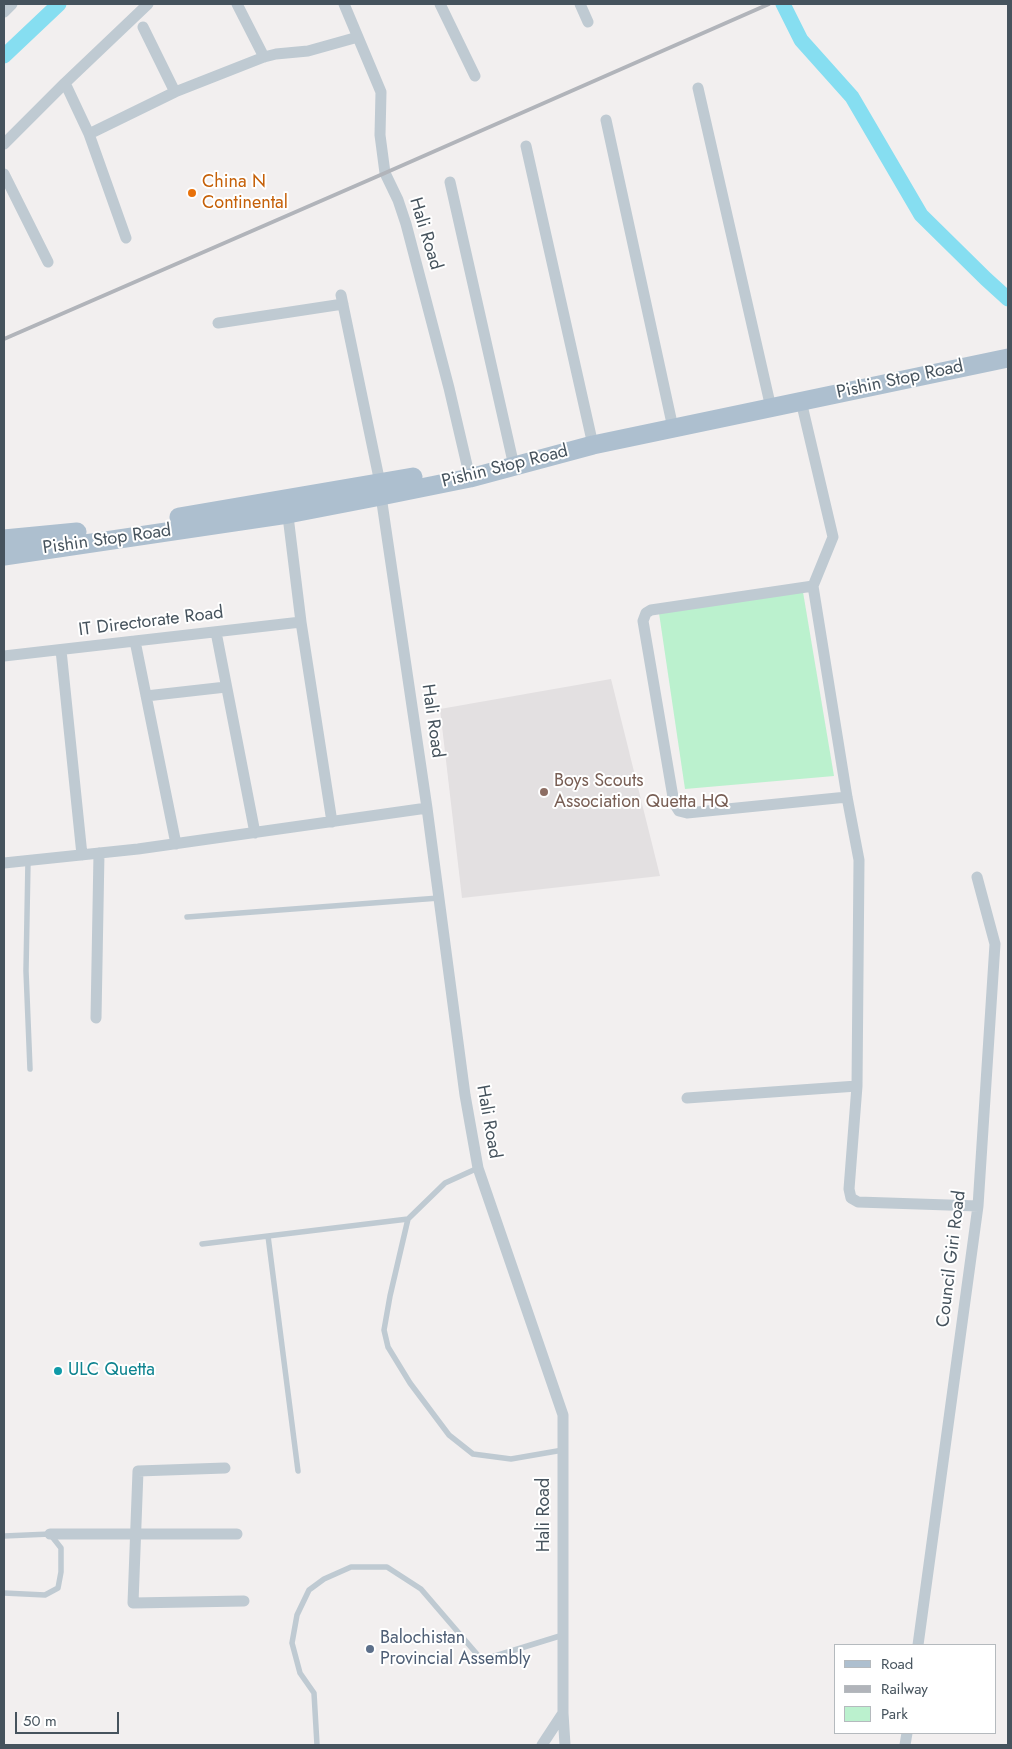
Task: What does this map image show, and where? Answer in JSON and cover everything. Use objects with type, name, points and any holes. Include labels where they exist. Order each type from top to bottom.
[{"type":"main road","name":"Pishin Stop Road","points":[[769,402],[801,401],[1004,353]]},
{"type":"main road","name":"Pishin Stop Road","points":[[4,556],[469,473],[592,440],[1004,353]]},
{"type":"main road","name":"Pishin Stop Road","points":[[4,539],[58,535],[202,514],[287,507]]},
{"type":"street","points":[[4,12],[12,4]]},
{"type":"street","points":[[4,144],[148,4]]},
{"type":"street","points":[[237,4],[264,57]]},
{"type":"street","name":"Hali Road","points":[[344,4],[381,92],[380,135],[385,173],[398,200],[406,224],[469,473]]},
{"type":"street","points":[[440,4],[475,76]]},
{"type":"street","points":[[580,4],[588,22]]},
{"type":"street","points":[[143,27],[175,92]]},
{"type":"street","points":[[89,134],[175,92],[264,57],[308,51],[358,37]]},
{"type":"street","points":[[65,83],[89,134],[126,238]]},
{"type":"street","points":[[698,88],[769,402]]},
{"type":"street","points":[[606,120],[672,423]]},
{"type":"street","points":[[526,146],[592,440]]},
{"type":"street","points":[[4,174],[48,262]]},
{"type":"street","points":[[450,182],[513,461]]},
{"type":"street","name":"Hali Road","points":[[218,323],[342,299],[381,490],[427,808],[465,1094],[478,1168],[563,1415],[564,1745]]},
{"type":"street","points":[[801,401],[833,537],[814,586],[847,797],[860,860],[856,1086],[849,1189],[851,1198],[858,1202],[978,1206]]},
{"type":"street","points":[[287,507],[301,622],[332,822]]},
{"type":"street","points":[[814,586],[651,610],[646,614],[643,621],[674,804],[679,810],[688,813],[847,797]]},
{"type":"street","name":"IT Directorate Road","points":[[4,656],[301,622]]},
{"type":"street","points":[[216,632],[255,833]]},
{"type":"street","points":[[135,641],[176,844]]},
{"type":"street","points":[[61,650],[82,855]]},
{"type":"street","points":[[146,696],[226,687]]},
{"type":"street","points":[[4,863],[176,844],[427,808]]},
{"type":"street","points":[[96,1018],[99,853]]},
{"type":"street","name":"Council Giri Road","points":[[918,1644],[978,1206],[995,944],[977,877]]},
{"type":"street","points":[[687,1098],[856,1086]]},
{"type":"street","points":[[225,1468],[138,1470],[133,1603],[244,1601]]},
{"type":"street","points":[[50,1534],[237,1534]]},
{"type":"street","points":[[542,1745],[563,1713]]},
{"type":"lane","points":[[28,860],[26,971],[30,1069]]},
{"type":"lane","points":[[186,918],[439,898]]},
{"type":"lane","points":[[478,1168],[445,1183],[408,1219],[384,1330],[388,1347],[410,1383],[449,1435],[473,1454],[511,1458],[563,1450]]},
{"type":"lane","points":[[202,1244],[408,1219]]},
{"type":"lane","points":[[268,1236],[298,1471]]},
{"type":"lane","points":[[4,1536],[50,1534],[61,1548],[61,1572],[58,1588],[44,1595],[4,1593]]},
{"type":"lane","points":[[317,1745],[314,1693],[300,1673],[292,1643],[297,1615],[309,1590],[324,1579],[351,1567],[386,1567],[421,1589],[482,1660],[563,1635]]},
{"type":"shaded area","name":"Boys Scouts Association Quetta HQ","points":[[611,679],[660,876],[462,898],[440,709]]},
{"type":"green space","points":[[803,592],[834,776],[685,789],[659,613]]},
{"type":"waterway","points":[[4,56],[59,4]]},
{"type":"waterway","points":[[783,4],[801,40],[852,97],[921,215],[1008,299]]},
{"type":"railway","points":[[4,339],[769,4]]},
{"type":"place","name":"China N Continental","points":[[192,193]]},
{"type":"place","name":"Boys Scouts Association Quetta HQ","points":[[544,792]]},
{"type":"place","name":"ULC Quetta","points":[[58,1371]]},
{"type":"place","name":"Balochistan Provincial Assembly","points":[[370,1649]]}]
